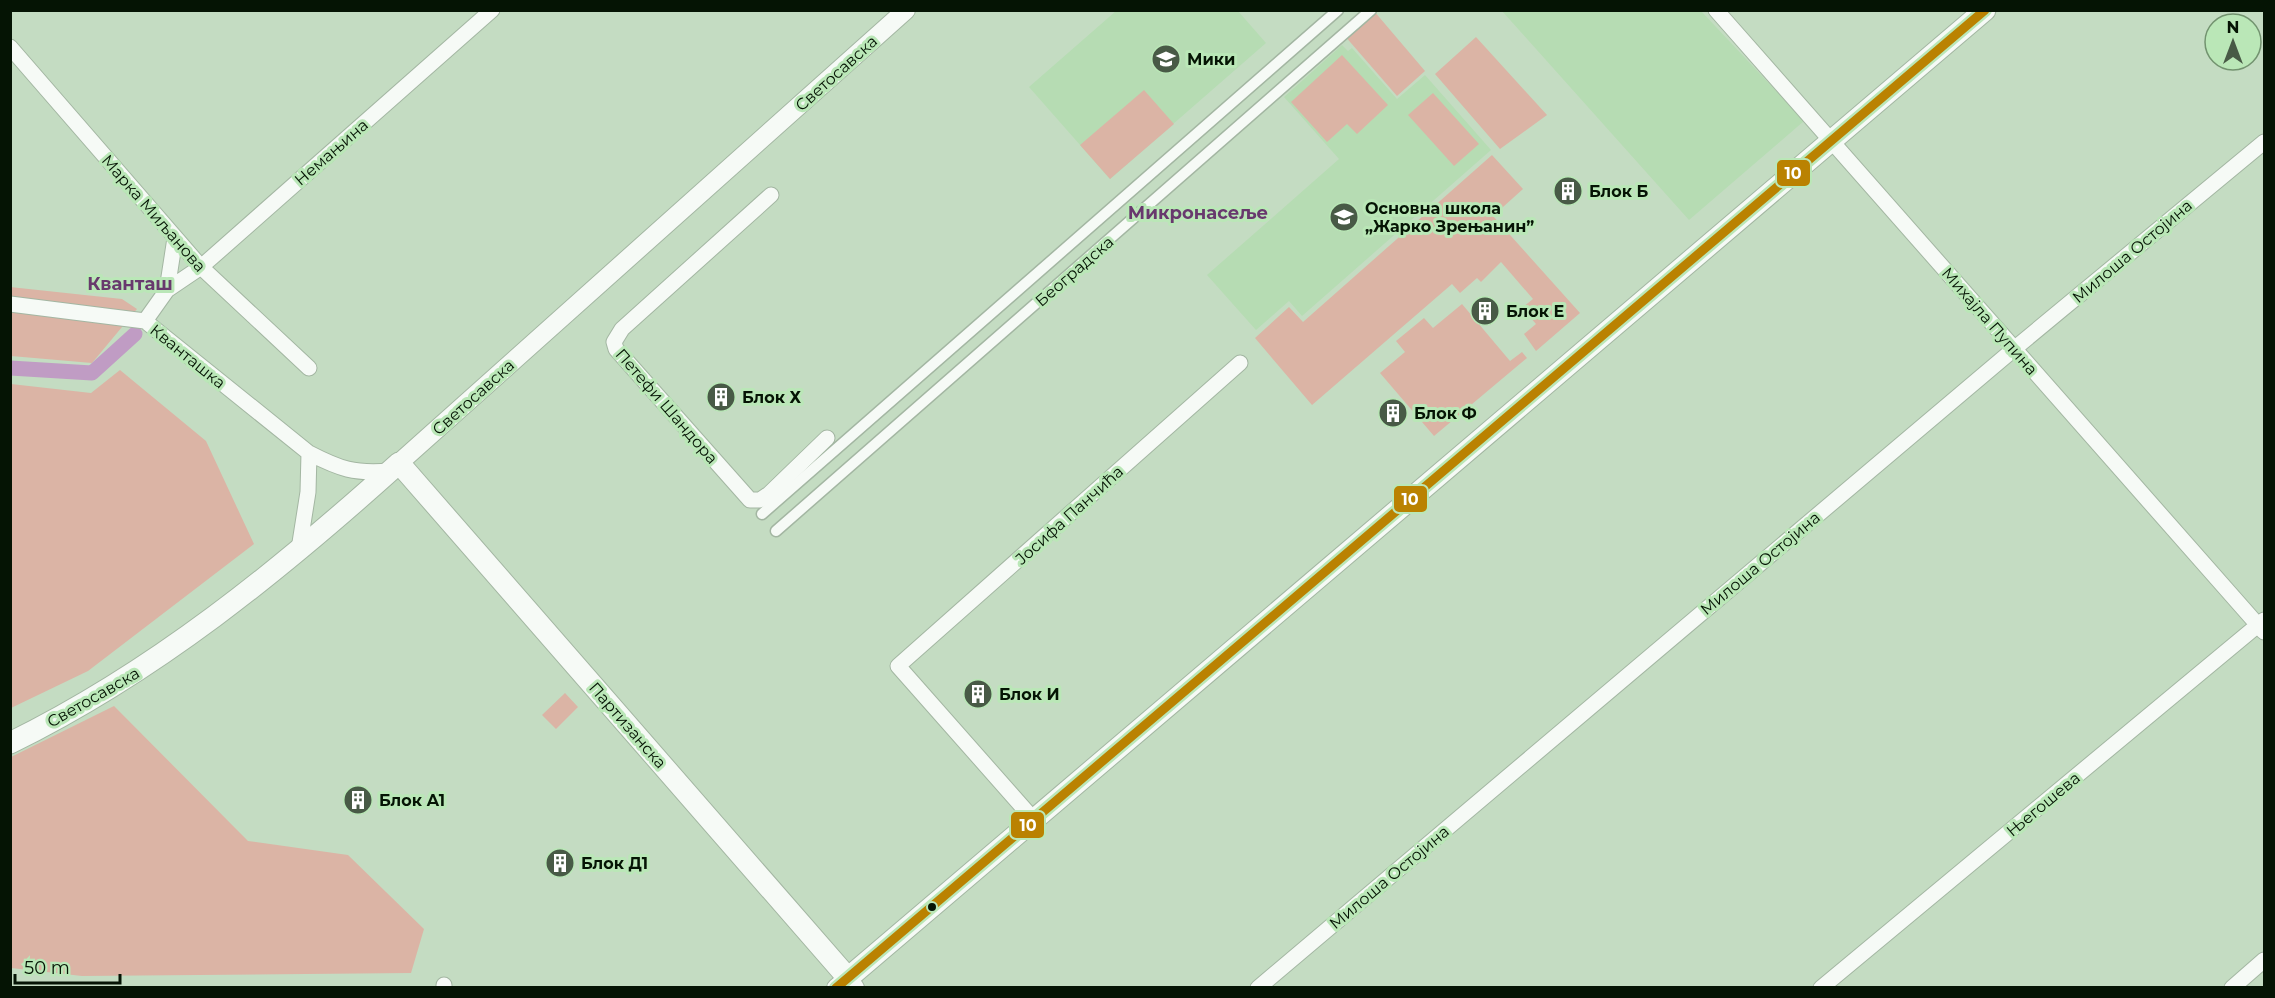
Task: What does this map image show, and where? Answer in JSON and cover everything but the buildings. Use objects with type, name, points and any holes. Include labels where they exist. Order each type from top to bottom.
[{"type":"main road","points":[[846,984],[1035,820],[1985,10]]},
{"type":"main road","name":"Светосавска","points":[[10,743],[78,708],[151,663],[299,549],[395,467]]},
{"type":"main road","name":"Партизанска","points":[[395,467],[846,984]]},
{"type":"street","name":"Немањина","points":[[145,321],[167,290],[201,267],[492,10]]},
{"type":"street","name":"Светосавска","points":[[395,467],[906,10]]},
{"type":"street","name":"Београдска","points":[[762,514],[1338,10]]},
{"type":"street","name":"Београдска","points":[[776,531],[1371,10]]},
{"type":"street","name":"Михајла Пупина","points":[[1716,10],[1832,139],[2014,349],[2263,626]]},
{"type":"street","name":"Марка Миљанова","points":[[10,47],[201,267],[309,368]]},
{"type":"street","name":"Милоша Остојина","points":[[1258,987],[2014,349],[2265,142]]},
{"type":"street","name":"Петефи Шандора","points":[[771,195],[622,329],[614,342],[616,349],[750,500],[759,500],[769,494],[827,438]]},
{"type":"street","name":"Немањина","points":[[167,290],[175,238]]},
{"type":"street","name":"Кванташка","points":[[10,304],[145,321],[309,453],[333,466],[361,474],[395,467]]},
{"type":"street","name":"Јосифа Панчића","points":[[1035,820],[898,666],[1240,363]]},
{"type":"street","points":[[299,549],[308,492],[309,453]]},
{"type":"street","name":"Његошева","points":[[1821,987],[2263,626]]},
{"type":"street","points":[[2232,987],[2265,960]]},
{"type":"shaded area","points":[[1116,11],[1238,11],[1266,43],[1110,179],[1029,87]]},
{"type":"shaded area","points":[[1374,11],[1425,71],[1397,96],[1344,35]]},
{"type":"shaded area","points":[[1502,11],[1701,11],[1804,121],[1689,220]]},
{"type":"shaded area","points":[[1476,37],[1547,115],[1500,149],[1435,74]]},
{"type":"shaded area","name":"Основна школа „Жарко Зрењанин”","points":[[1342,45],[1348,51],[1352,48],[1397,99],[1425,75],[1491,150],[1302,316],[1289,301],[1256,330],[1207,275],[1339,159],[1284,97]]},
{"type":"shaded area","points":[[1342,55],[1388,105],[1357,134],[1347,124],[1327,142],[1291,102]]},
{"type":"shaded area","points":[[1144,90],[1174,124],[1110,179],[1080,145]]},
{"type":"shaded area","points":[[1433,93],[1479,144],[1454,166],[1408,115]]},
{"type":"shaded area","points":[[1492,155],[1523,189],[1493,216],[1580,313],[1536,351],[1524,334],[1536,324],[1522,308],[1533,299],[1501,262],[1481,282],[1477,278],[1460,293],[1452,284],[1312,405],[1255,338],[1289,307],[1303,322]]},
{"type":"shaded area","points":[[10,287],[122,299],[137,309],[92,363],[11,356]]},
{"type":"shaded area","points":[[1462,304],[1510,361],[1522,352],[1527,358],[1434,436],[1380,373],[1405,352],[1396,341],[1424,318],[1433,328]]},
{"type":"shaded area","points":[[120,370],[206,441],[254,544],[88,671],[11,708],[11,384],[91,393]]},
{"type":"shaded area","points":[[565,693],[578,707],[556,729],[542,715]]},
{"type":"shaded area","points":[[114,706],[248,841],[348,855],[424,929],[411,973],[82,976],[11,968],[11,757]]},
{"type":"waterway","points":[[10,368],[92,373],[135,334]]},
{"type":"transit line","name":"10","points":[[836,988],[1985,10]]},
{"type":"place","name":"Мики","points":[[1166,59]]},
{"type":"place","name":"Блок Б","points":[[1568,191]]},
{"type":"place","name":"Основна школа „Жарко Зрењанин”","points":[[1344,217]]},
{"type":"place","name":"Блок Е","points":[[1485,311]]},
{"type":"place","name":"Блок Х","points":[[721,397]]},
{"type":"place","name":"Блок Ф","points":[[1393,413]]},
{"type":"place","name":"Блок И","points":[[978,694]]},
{"type":"place","name":"Блок А1","points":[[358,800]]},
{"type":"place","name":"Блок Д1","points":[[560,863]]},
{"type":"district","name":"Микронасеље","points":[[1198,213]]},
{"type":"district","name":"Кванташ","points":[[130,284]]}]
